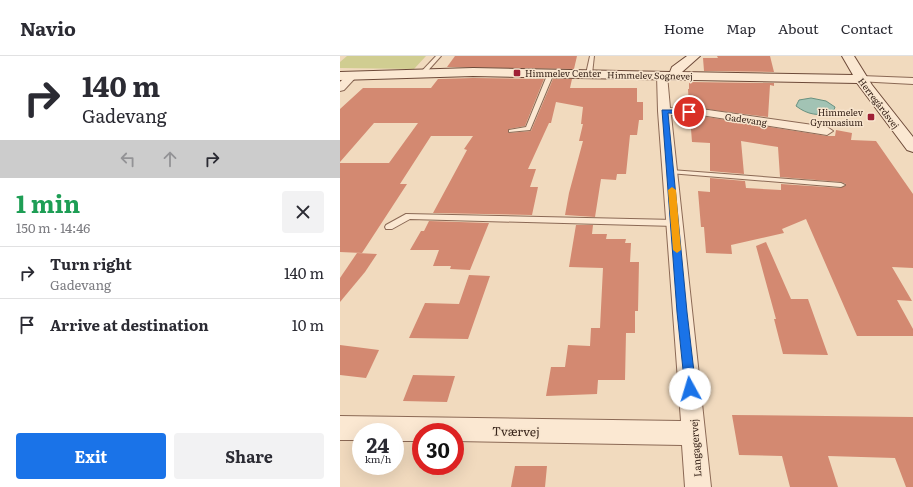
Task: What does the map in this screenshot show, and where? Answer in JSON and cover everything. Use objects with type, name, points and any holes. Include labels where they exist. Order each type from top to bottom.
[{"type":"street","points":[[669,75],[694,56]]},
{"type":"street","name":"Herregårdsvej","points":[[848,56],[861,79],[913,148]]},
{"type":"street","name":"Himmelev Sognevej","points":[[346,76],[551,73],[913,81]]},
{"type":"street","name":"Langagervej","points":[[669,75],[664,111],[671,172],[682,312],[692,405],[692,433],[698,487]]},
{"type":"street","points":[[340,88],[346,76]]},
{"type":"street","name":"Gadevang","points":[[664,111],[701,112],[826,131]]},
{"type":"street","name":"Tværvej","points":[[340,428],[692,433]]},
{"type":"lane","points":[[422,74],[438,56]]},
{"type":"lane","points":[[589,74],[592,56]]},
{"type":"lane","points":[[511,131],[528,129],[551,73]]},
{"type":"lane","points":[[671,172],[841,185]]},
{"type":"lane","points":[[389,228],[409,216],[675,223]]},
{"type":"shaded area","points":[[347,56],[426,56],[414,69],[340,68],[340,62]]},
{"type":"shaded area","points":[[811,98],[826,101],[835,107],[833,113],[813,114],[796,106],[799,100]]},
{"type":"building","points":[[455,56],[577,56],[574,69],[447,67]]},
{"type":"building","points":[[717,56],[770,56],[774,72],[704,71],[703,58],[718,58]]},
{"type":"building","points":[[438,79],[544,79],[525,126],[509,129],[509,133],[531,131],[553,79],[572,79],[570,88],[637,88],[637,102],[643,102],[643,120],[639,120],[637,135],[630,135],[626,174],[617,174],[616,180],[601,179],[595,217],[565,215],[569,193],[583,141],[579,141],[583,124],[581,124],[583,107],[556,102],[551,123],[549,123],[528,169],[536,169],[530,187],[538,187],[532,215],[433,213],[467,150],[464,149],[473,136],[431,136],[400,184],[407,184],[362,253],[340,252],[340,163],[389,163],[418,123],[374,123],[340,162],[340,109],[363,88],[431,88]]},
{"type":"building","points":[[689,82],[774,83],[774,86],[770,85],[768,117],[689,107]]},
{"type":"building","points":[[690,116],[701,116],[827,136],[835,136],[836,130],[852,133],[851,140],[876,141],[913,194],[913,268],[892,267],[912,301],[897,300],[913,329],[913,336],[857,336],[806,219],[782,229],[784,233],[731,245],[732,254],[706,253],[704,227],[701,227],[698,191],[710,192],[710,178],[745,181],[746,188],[781,190],[781,184],[841,188],[846,184],[841,182],[780,177],[778,147],[741,141],[744,174],[710,171],[710,143],[692,142]]},
{"type":"building","points":[[429,221],[489,223],[470,270],[450,269],[451,266],[433,266],[439,250],[410,250],[421,231],[424,231]]},
{"type":"building","points":[[576,225],[593,225],[592,234],[607,234],[606,239],[626,239],[625,243],[631,243],[630,262],[639,262],[638,311],[635,311],[635,333],[626,333],[625,380],[598,380],[597,394],[546,396],[551,367],[565,367],[568,345],[590,346],[591,328],[600,328],[603,268],[569,267]]},
{"type":"building","points":[[766,242],[791,299],[808,299],[828,355],[783,354],[774,319],[776,319],[756,246]]},
{"type":"building","points":[[357,253],[377,254],[365,272],[340,302],[340,278]]},
{"type":"building","points":[[469,275],[490,276],[468,339],[409,338],[425,303],[459,304]]},
{"type":"building","points":[[340,345],[379,350],[366,378],[340,375]]},
{"type":"building","points":[[413,375],[455,376],[447,402],[403,401]]},
{"type":"building","points":[[732,415],[913,417],[913,487],[906,487],[895,458],[828,456],[838,487],[790,487],[782,456],[739,455]]},
{"type":"building","points":[[515,466],[547,466],[545,487],[511,487]]},
{"type":"slow traffic","points":[[672,190],[677,250]]},
{"type":"place","name":"Himmelev Center","points":[[517,73]]},
{"type":"place","name":"Himmelev Gymnasium","points":[[871,117]]},
{"type":"route","points":[[689,112],[664,111],[671,172],[682,312],[690,389]]}]
